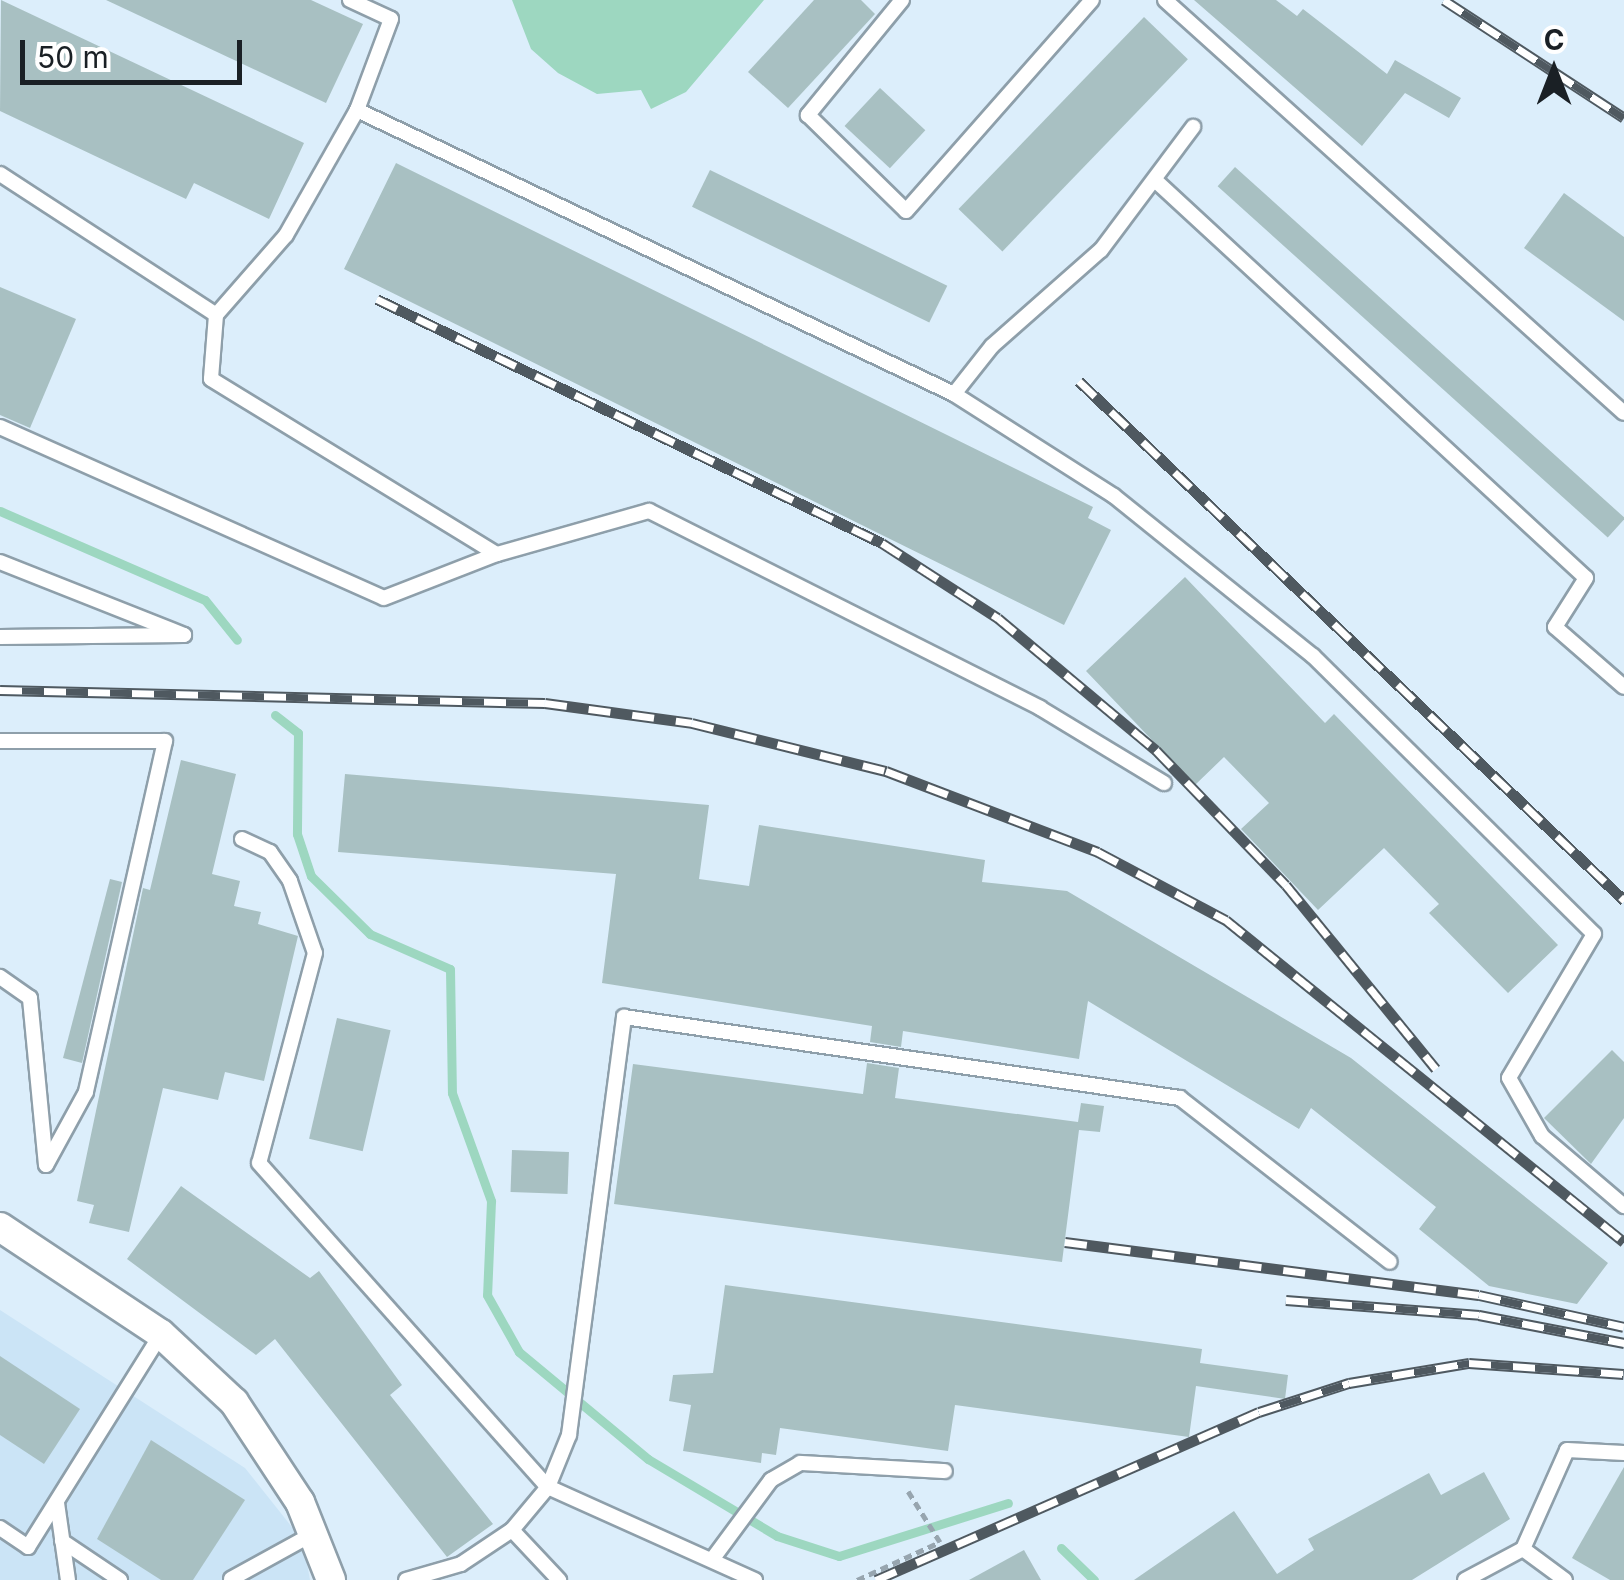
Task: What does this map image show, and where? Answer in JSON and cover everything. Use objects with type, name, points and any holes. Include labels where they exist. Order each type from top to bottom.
[{"type":"street","points":[[0,1228],[161,1334],[234,1402],[314,1534],[331,1580]]},
{"type":"lane","points":[[350,0],[391,19],[357,110],[286,235],[216,315],[211,378],[496,554]]},
{"type":"lane","points":[[902,0],[808,115],[906,211],[1092,0]]},
{"type":"lane","points":[[1165,0],[1624,413]]},
{"type":"lane","points":[[357,110],[954,394],[1114,496],[1314,656],[1594,934],[1509,1078],[1542,1136],[1624,1206]]},
{"type":"lane","points":[[954,394],[992,346],[1101,250],[1193,127]]},
{"type":"lane","points":[[0,174],[216,315]]},
{"type":"lane","points":[[1156,181],[1586,578],[1556,627],[1624,687]]},
{"type":"lane","points":[[0,427],[384,598],[496,554],[649,511],[1040,708],[1164,783]]},
{"type":"lane","points":[[0,562],[184,636],[0,636]]},
{"type":"lane","points":[[0,741],[165,741],[86,1092],[46,1165],[30,998],[0,976]]},
{"type":"lane","points":[[242,839],[270,852],[290,880],[315,953],[259,1162],[548,1487],[714,1557],[755,1580]]},
{"type":"lane","points":[[406,1580],[461,1564],[512,1530],[548,1487],[568,1435],[581,1366],[624,1017],[1180,1098],[1390,1262]]},
{"type":"lane","points":[[0,1528],[28,1547],[161,1334]]},
{"type":"lane","points":[[1465,1580],[1523,1550],[1567,1450],[1624,1453]]},
{"type":"lane","points":[[714,1557],[771,1480],[800,1464],[945,1471]]},
{"type":"lane","points":[[57,1504],[68,1580]]},
{"type":"lane","points":[[512,1530],[559,1580]]},
{"type":"lane","points":[[232,1579],[260,1574],[314,1534]]},
{"type":"lane","points":[[62,1541],[120,1580]]},
{"type":"lane","points":[[1523,1550],[1566,1580]]},
{"type":"path","points":[[857,1580],[940,1542],[917,1502]]},
{"type":"shaded area","points":[[512,0],[764,0],[686,92],[651,109],[641,90],[597,94],[558,73],[531,49]]},
{"type":"shaded area","points":[[0,1310],[245,1468],[303,1541],[310,1580],[0,1580]]},
{"type":"building","points":[[1,0],[304,143],[269,219],[194,183],[186,199],[0,111]]},
{"type":"building","points":[[106,0],[311,0],[363,24],[326,103]]},
{"type":"building","points":[[814,0],[861,0],[875,14],[788,108],[748,72]]},
{"type":"building","points":[[1194,0],[1276,0],[1297,16],[1303,9],[1387,74],[1395,60],[1461,98],[1449,118],[1405,93],[1362,146]]},
{"type":"building","points":[[1144,17],[1188,59],[1002,251],[959,209]]},
{"type":"building","points":[[880,88],[925,130],[890,168],[845,126]]},
{"type":"building","points":[[396,163],[1093,507],[1088,518],[1111,530],[1064,625],[344,269]]},
{"type":"building","points":[[1235,167],[1624,517],[1608,538],[1218,186]]},
{"type":"building","points":[[710,170],[947,286],[929,323],[692,207]]},
{"type":"building","points":[[1564,193],[1624,237],[1624,321],[1524,248]]},
{"type":"building","points":[[0,287],[76,319],[30,428],[0,415]]},
{"type":"building","points":[[1185,577],[1325,723],[1334,714],[1558,945],[1508,993],[1429,913],[1439,904],[1384,848],[1318,910],[1241,829],[1269,803],[1224,757],[1195,785],[1086,671]]},
{"type":"building","points":[[181,760],[236,774],[212,874],[240,881],[234,906],[261,912],[258,924],[298,936],[264,1081],[225,1072],[218,1100],[163,1088],[129,1232],[89,1223],[94,1205],[77,1201],[143,888],[150,890]]},
{"type":"building","points":[[345,774],[709,805],[699,879],[749,886],[759,825],[985,860],[982,882],[1067,891],[1351,1058],[1608,1263],[1577,1304],[1489,1286],[1419,1229],[1436,1207],[1311,1108],[1299,1129],[1088,1001],[1079,1059],[903,1031],[901,1047],[870,1042],[872,1026],[602,983],[616,874],[338,852]]},
{"type":"building","points":[[110,879],[122,882],[82,1063],[63,1058]]},
{"type":"building","points":[[337,1018],[391,1030],[363,1151],[309,1139]]},
{"type":"building","points":[[1612,1050],[1624,1062],[1624,1118],[1591,1164],[1544,1118]]},
{"type":"building","points":[[867,1063],[899,1068],[895,1098],[1078,1122],[1081,1103],[1104,1106],[1100,1132],[1079,1130],[1062,1262],[614,1204],[633,1064],[863,1094]]},
{"type":"building","points":[[512,1150],[569,1152],[567,1194],[511,1192]]},
{"type":"building","points":[[181,1186],[310,1278],[319,1271],[402,1385],[390,1395],[493,1524],[447,1557],[275,1339],[256,1355],[127,1259]]},
{"type":"building","points":[[725,1285],[1202,1349],[1200,1363],[1288,1375],[1285,1399],[1196,1386],[1189,1437],[955,1405],[948,1451],[780,1428],[776,1455],[762,1453],[761,1463],[683,1451],[691,1405],[669,1401],[673,1375],[713,1373]]},
{"type":"building","points":[[0,1356],[80,1409],[44,1464],[0,1435]]},
{"type":"building","points":[[151,1440],[245,1500],[193,1580],[161,1580],[97,1539]]},
{"type":"building","points":[[1624,1467],[1624,1580],[1610,1580],[1572,1558]]},
{"type":"building","points":[[1484,1472],[1510,1519],[1412,1580],[1134,1580],[1234,1511],[1277,1574],[1314,1550],[1308,1539],[1429,1473],[1441,1495]]},
{"type":"building","points":[[1024,1550],[1041,1580],[969,1580]]},
{"type":"waterway","points":[[0,511],[205,600],[237,640]]},
{"type":"waterway","points":[[275,715],[298,733],[297,834],[311,876],[370,934],[450,969],[452,1093],[491,1201],[487,1295],[519,1352],[648,1459],[777,1536],[839,1556],[1008,1503]]},
{"type":"waterway","points":[[1061,1548],[1094,1580]]},
{"type":"railway","points":[[1444,0],[1624,118]]},
{"type":"railway","points":[[377,299],[882,543],[998,618],[1156,750],[1286,885],[1436,1069]]},
{"type":"railway","points":[[1079,381],[1624,900]]},
{"type":"railway","points":[[0,690],[545,703],[692,723],[886,771],[1098,852],[1226,920],[1624,1242]]},
{"type":"railway","points":[[1065,1242],[1479,1295],[1624,1327]]},
{"type":"railway","points":[[1286,1300],[1479,1315],[1624,1343]]},
{"type":"railway","points":[[876,1580],[1259,1412],[1349,1383],[1469,1363],[1624,1374]]}]
